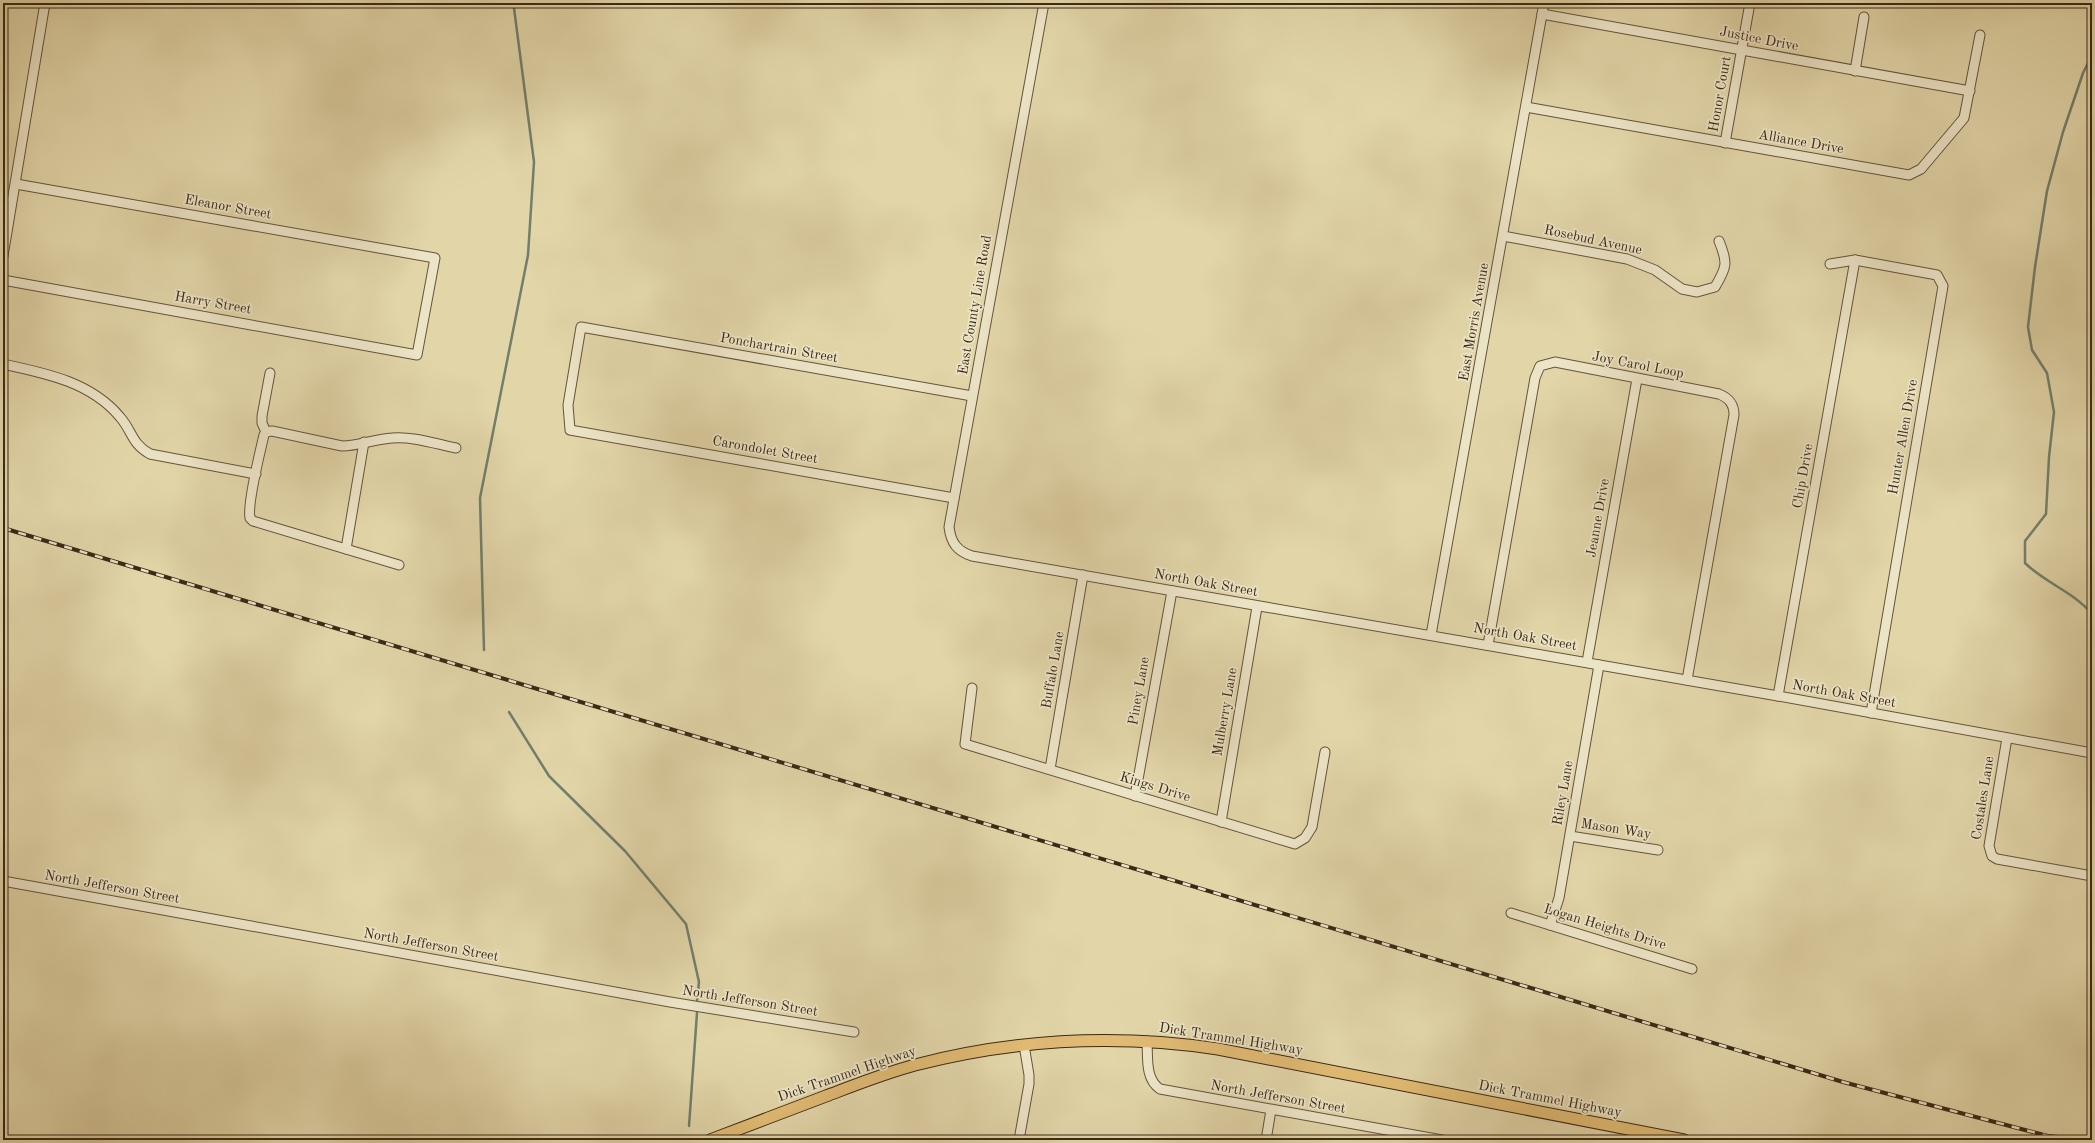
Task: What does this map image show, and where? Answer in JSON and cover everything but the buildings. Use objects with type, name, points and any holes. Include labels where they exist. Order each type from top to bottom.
[{"type":"main road","name":"Dick Trammel Highway","points":[[710,1140],[871,1079],[914,1066],[958,1055],[1024,1045],[1071,1041],[1147,1041],[1218,1049],[1684,1140]]},
{"type":"street","points":[[3,256],[45,3]]},
{"type":"street","name":"East County Line Road","points":[[955,546],[950,538],[949,527],[1044,3]]},
{"type":"street","name":"East Morris Avenue","points":[[1432,635],[1544,3]]},
{"type":"street","name":"Honor Court","points":[[1725,143],[1750,3]]},
{"type":"street","name":"Justice Drive","points":[[1542,14],[1970,91]]},
{"type":"street","points":[[1855,71],[1864,17]]},
{"type":"street","name":"Alliance Drive","points":[[1526,107],[1725,143],[1904,174],[1912,174],[1921,169],[1962,122],[1966,114],[1980,35]]},
{"type":"street","name":"Eleanor Street","points":[[16,184],[435,258],[417,355]]},
{"type":"street","name":"Rosebud Avenue","points":[[1503,236],[1627,259],[1655,270],[1682,289],[1697,292],[1715,287],[1723,273],[1726,259],[1719,241]]},
{"type":"street","name":"Hunter Allen Drive","points":[[1830,264],[1855,260],[1937,275],[1943,286],[1871,713]]},
{"type":"street","name":"Chip Drive","points":[[1778,696],[1855,260]]},
{"type":"street","name":"Harry Street","points":[[3,280],[417,355]]},
{"type":"street","name":"Ponchartrain Street","points":[[570,430],[568,405],[581,327],[972,396]]},
{"type":"street","name":"Joy Carol Loop","points":[[1488,645],[1535,378],[1540,366],[1555,362],[1719,394],[1729,399],[1734,410],[1687,680]]},
{"type":"street","points":[[3,364],[56,376],[95,394],[120,417],[138,447],[150,454],[256,474]]},
{"type":"street","points":[[270,373],[262,416],[262,423],[266,432],[264,435],[249,511],[251,519],[399,565]]},
{"type":"street","name":"Jeanne Drive","points":[[1587,662],[1637,379]]},
{"type":"street","name":"Carondolet Street","points":[[570,430],[954,498]]},
{"type":"street","points":[[266,432],[342,446],[354,446],[364,442],[393,437],[456,448]]},
{"type":"street","points":[[346,549],[364,442]]},
{"type":"street","name":"North Oak Street","points":[[955,546],[963,553],[972,556],[1257,607],[1587,662],[2092,753]]},
{"type":"street","name":"Buffalo Lane","points":[[1050,769],[1083,575]]},
{"type":"street","name":"Piney Lane","points":[[1135,796],[1172,591]]},
{"type":"street","name":"Mulberry Lane","points":[[1221,822],[1257,607]]},
{"type":"street","name":"Riley Lane","points":[[1550,925],[1559,898],[1600,665]]},
{"type":"street","name":"Kings Drive","points":[[972,688],[965,744],[1295,844],[1305,838],[1312,827],[1325,752]]},
{"type":"street","name":"Costales Lane","points":[[2007,738],[1988,846],[1992,856],[1997,859],[2092,876]]},
{"type":"street","name":"Mason Way","points":[[1570,836],[1658,850]]},
{"type":"street","name":"North Jefferson Street","points":[[3,882],[670,1002],[854,1032]]},
{"type":"street","name":"Logan Heights Drive","points":[[1511,913],[1692,969]]},
{"type":"street","name":"North Jefferson Street","points":[[1147,1041],[1148,1069],[1154,1084],[1160,1089],[1442,1140]]},
{"type":"street","points":[[1018,1140],[1030,1075],[1024,1045]]},
{"type":"street","points":[[1266,1140],[1271,1110]]},
{"type":"waterway","points":[[484,650],[480,498],[528,255],[534,162],[514,8],[511,3]]},
{"type":"waterway","points":[[2092,55],[2083,73],[2063,132],[2047,191],[2035,267],[2028,327],[2032,350],[2047,373],[2054,412],[2049,457],[2046,514],[2025,541],[2025,563],[2041,576],[2068,593],[2085,606],[2092,614]]},
{"type":"waterway","points":[[509,712],[549,776],[625,851],[686,924],[699,982],[697,1000]]},
{"type":"waterway","points":[[689,1126],[697,1013]]},
{"type":"railway","points":[[3,528],[1843,1082],[2048,1136],[2090,1140]]}]
